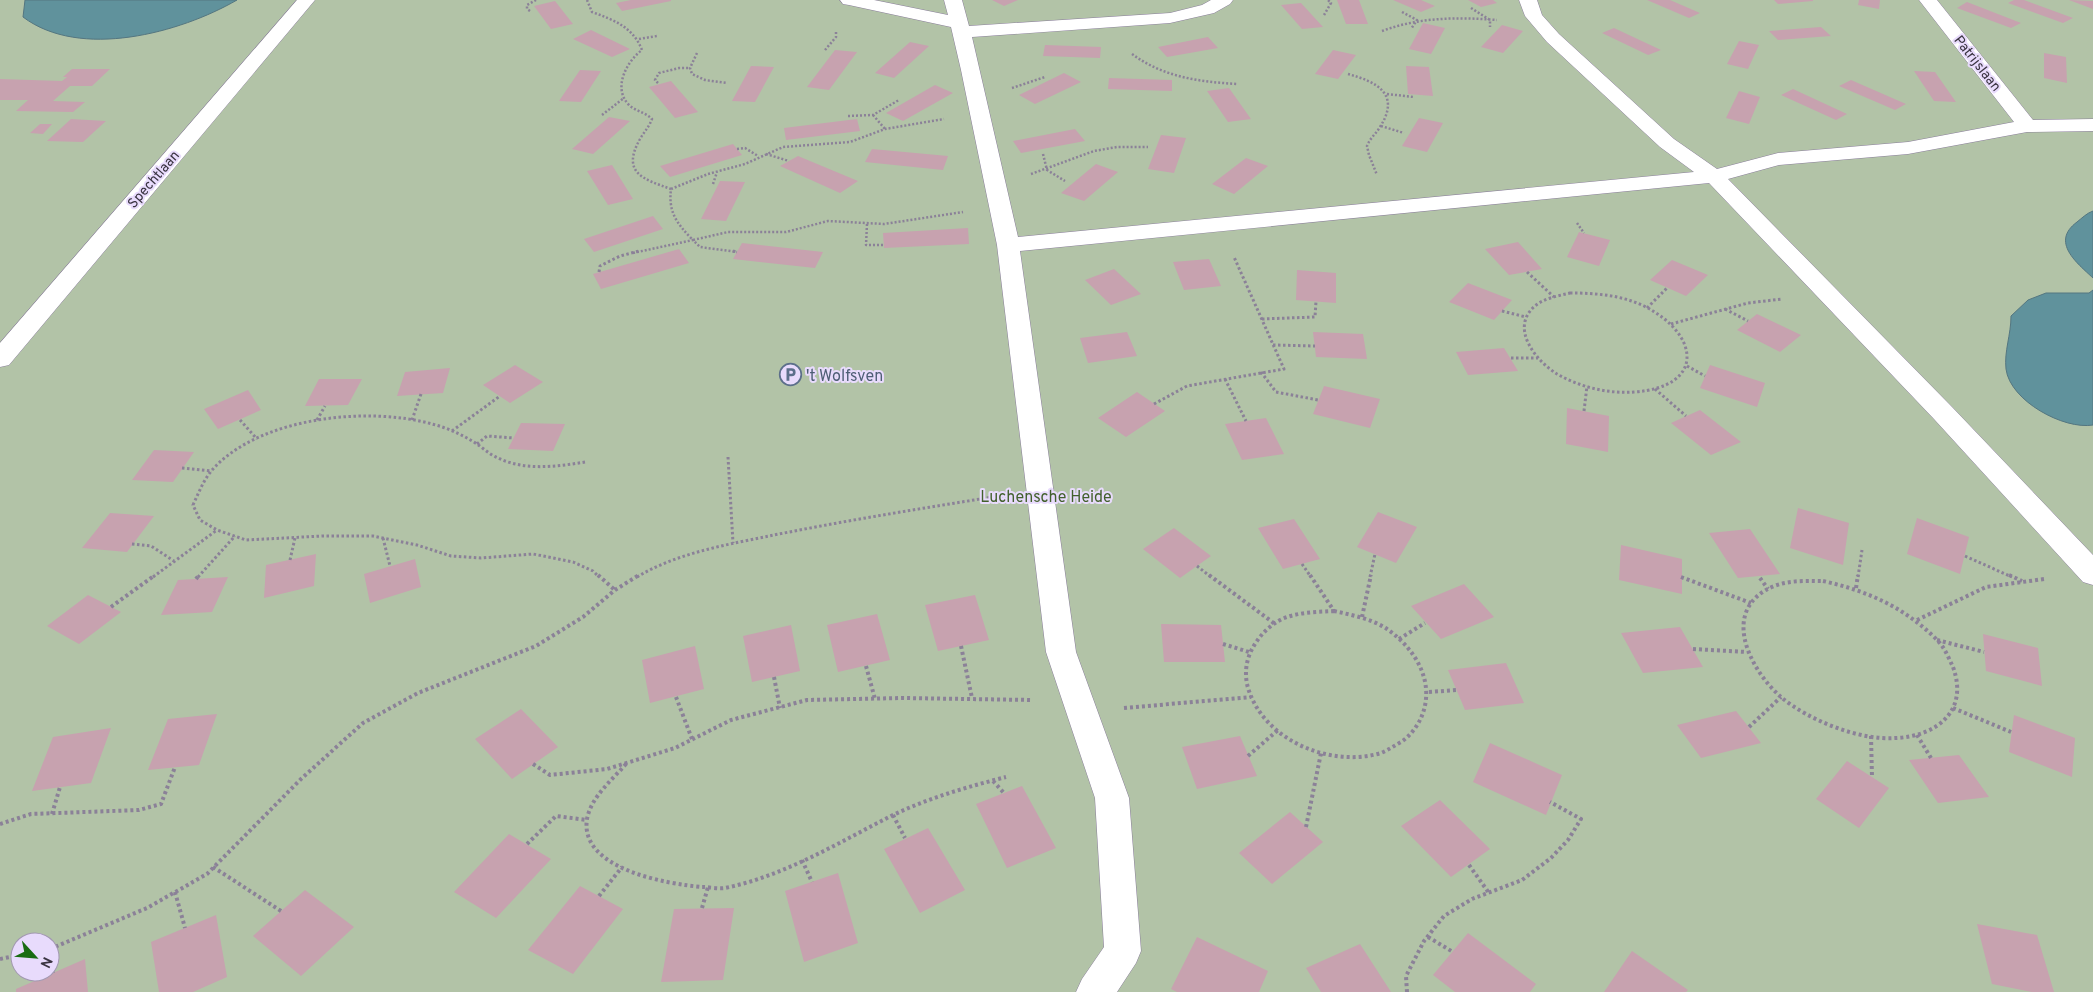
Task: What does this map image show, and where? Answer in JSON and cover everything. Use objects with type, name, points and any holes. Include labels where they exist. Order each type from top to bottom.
[{"type":"street","name":"Spechtlaan","points":[[0,359],[306,0]]},
{"type":"street","points":[[849,0],[960,28],[1170,18],[1208,9],[1224,0]]},
{"type":"street","points":[[953,0],[994,175],[1008,245],[1061,652],[1112,798],[1123,951],[1095,992]]},
{"type":"street","name":"Patrijslaan","points":[[1928,0],[2028,126]]},
{"type":"street","points":[[1531,8],[1552,38],[1667,143],[1714,176],[1943,413],[2092,573]]},
{"type":"street","points":[[1008,245],[1714,176],[1778,160],[1908,148],[2028,126],[2093,125]]},
{"type":"path","points":[[530,11],[527,9],[527,5],[536,0]]},
{"type":"path","points":[[587,0],[592,12],[623,25],[639,39],[642,50],[630,60],[624,74],[624,98],[632,107],[649,115],[652,119],[651,124],[641,137],[631,156],[630,164],[638,175],[671,189],[718,171],[745,164],[764,153],[783,147],[850,142],[885,129],[937,119],[982,122]]},
{"type":"path","points":[[1324,15],[1331,4],[1328,0]]},
{"type":"path","points":[[1471,8],[1490,20]]},
{"type":"path","points":[[1382,31],[1398,24],[1417,20],[1463,17],[1516,22],[1531,8]]},
{"type":"path","points":[[1402,12],[1417,20]]},
{"type":"path","points":[[1411,30],[1417,20]]},
{"type":"path","points":[[1490,20],[1490,27]]},
{"type":"path","points":[[825,50],[836,37],[836,30],[832,26]]},
{"type":"path","points":[[639,39],[657,36]]},
{"type":"path","points":[[697,53],[690,68],[692,74],[696,78],[727,83]]},
{"type":"path","points":[[658,83],[655,80],[659,73],[679,68],[690,68]]},
{"type":"path","points":[[1348,74],[1379,85],[1387,94],[1389,101],[1387,112],[1380,126],[1369,140],[1367,148],[1379,179],[1390,195],[1405,207]]},
{"type":"path","points":[[1387,94],[1414,97]]},
{"type":"path","points":[[602,115],[624,98]]},
{"type":"path","points":[[848,116],[873,115],[899,100]]},
{"type":"path","points":[[873,115],[885,129]]},
{"type":"path","points":[[1380,126],[1404,133]]},
{"type":"path","points":[[994,175],[1015,176],[1047,170],[1086,153],[1114,146],[1148,147]]},
{"type":"path","points":[[737,149],[745,148],[758,157]]},
{"type":"path","points":[[764,153],[789,161]]},
{"type":"path","points":[[1043,154],[1047,170],[1065,181]]},
{"type":"path","points":[[713,184],[718,171]]},
{"type":"path","points":[[671,189],[668,202],[674,221],[700,247],[737,252]]},
{"type":"path","points":[[600,272],[600,266],[620,256],[728,232],[786,232],[828,221],[884,224],[953,212],[1001,212]]},
{"type":"path","points":[[867,224],[866,245],[884,245]]},
{"type":"path","points":[[1154,404],[1187,386],[1284,369],[1220,224]]},
{"type":"path","points":[[1527,272],[1554,297]]},
{"type":"path","points":[[1647,308],[1667,288]]},
{"type":"path","points":[[1570,293],[1594,293],[1619,297],[1647,308],[1671,324],[1679,333],[1688,350],[1687,366],[1676,380],[1655,389],[1628,393],[1599,389],[1570,380],[1554,371],[1531,350],[1524,334],[1526,317],[1534,307],[1554,297],[1570,293]]},
{"type":"path","points":[[1671,324],[1748,302],[1828,294]]},
{"type":"path","points":[[1262,319],[1315,317],[1316,302]]},
{"type":"path","points":[[1725,309],[1748,321]]},
{"type":"path","points":[[1502,311],[1526,317]]},
{"type":"path","points":[[1273,345],[1315,346]]},
{"type":"path","points":[[1511,358],[1539,358]]},
{"type":"path","points":[[1687,366],[1705,376]]},
{"type":"path","points":[[1261,372],[1276,392],[1318,400]]},
{"type":"path","points":[[1225,379],[1246,421]]},
{"type":"path","points":[[1584,411],[1588,386]]},
{"type":"path","points":[[1655,389],[1686,416]]},
{"type":"path","points":[[412,420],[421,394]]},
{"type":"path","points":[[452,431],[500,396]]},
{"type":"path","points":[[317,420],[325,406]]},
{"type":"path","points":[[585,462],[534,468],[498,458],[452,431],[430,424],[394,417],[355,417],[317,420],[276,430],[257,439],[218,463],[203,481],[193,505],[200,520],[217,530],[246,540],[323,536],[383,538],[416,545],[451,556],[480,558],[533,554],[572,562],[594,571],[615,590]]},
{"type":"path","points":[[240,420],[257,439]]},
{"type":"path","points":[[477,444],[487,436],[514,438]]},
{"type":"path","points":[[728,457],[733,543]]},
{"type":"path","points":[[182,468],[212,471]]},
{"type":"path","points":[[60,945],[147,908],[206,874],[301,779],[363,723],[418,694],[536,646],[583,617],[615,590],[656,565],[733,543],[842,521],[1040,489]]},
{"type":"path","points":[[111,607],[217,530]]},
{"type":"path","points":[[196,579],[235,536]]},
{"type":"path","points":[[290,560],[295,538]]},
{"type":"path","points":[[383,538],[390,566]]},
{"type":"path","points":[[132,544],[151,546],[174,561]]},
{"type":"path","points":[[1856,588],[1862,550]]},
{"type":"path","points":[[1362,617],[1375,554]]},
{"type":"path","points":[[1965,556],[2024,582]]},
{"type":"path","points":[[1302,564],[1334,611]]},
{"type":"path","points":[[1197,566],[1275,624]]},
{"type":"path","points":[[1917,620],[1986,587],[2092,573]]},
{"type":"path","points":[[1681,577],[1751,603]]},
{"type":"path","points":[[1760,578],[1768,589]]},
{"type":"path","points":[[1803,581],[1823,581],[1856,588],[1888,601],[1917,620],[1940,643],[1955,670],[1957,697],[1953,708],[1947,719],[1925,734],[1892,739],[1852,734],[1815,719],[1781,697],[1756,671],[1744,646],[1743,623],[1751,603],[1768,589],[1803,581]]},
{"type":"path","points":[[1334,611],[1362,617],[1387,629],[1408,646],[1423,668],[1429,692],[1424,717],[1409,737],[1401,742],[1384,751],[1353,757],[1321,753],[1290,740],[1266,721],[1251,697],[1245,674],[1250,652],[1263,633],[1282,619],[1306,612],[1334,611]]},
{"type":"path","points":[[1399,639],[1425,623]]},
{"type":"path","points":[[1936,640],[1984,652]]},
{"type":"path","points":[[1223,644],[1250,652]]},
{"type":"path","points":[[961,646],[972,698]]},
{"type":"path","points":[[1693,649],[1747,652]]},
{"type":"path","points":[[866,666],[875,699]]},
{"type":"path","points":[[774,677],[780,708]]},
{"type":"path","points":[[1429,692],[1457,690]]},
{"type":"path","points":[[676,697],[692,740]]},
{"type":"path","points":[[533,764],[550,775],[607,768],[675,748],[731,720],[807,700],[972,698],[1079,703],[1251,697]]},
{"type":"path","points":[[1749,727],[1781,697]]},
{"type":"path","points":[[1953,708],[2011,732]]},
{"type":"path","points":[[1248,756],[1278,730]]},
{"type":"path","points":[[1917,735],[1931,758]]},
{"type":"path","points":[[1871,736],[1872,777]]},
{"type":"path","points":[[1306,827],[1321,753]]},
{"type":"path","points":[[628,762],[592,803],[587,820],[589,840],[610,862],[637,875],[678,885],[723,888],[771,874],[835,846],[893,815],[950,792],[1006,777]]},
{"type":"path","points":[[0,824],[31,814],[139,810],[161,804],[175,767]]},
{"type":"path","points":[[993,781],[1004,793]]},
{"type":"path","points":[[52,814],[60,787]]},
{"type":"path","points":[[1407,992],[1406,976],[1428,937],[1444,916],[1472,899],[1522,880],[1551,858],[1568,840],[1580,819],[1550,802]]},
{"type":"path","points":[[893,815],[905,838]]},
{"type":"path","points":[[527,844],[556,816],[587,820]]},
{"type":"path","points":[[802,860],[812,882]]},
{"type":"path","points":[[1469,865],[1489,893]]},
{"type":"path","points":[[213,867],[281,911]]},
{"type":"path","points":[[599,896],[622,867]]},
{"type":"path","points":[[702,908],[708,887]]},
{"type":"path","points":[[175,892],[185,928]]},
{"type":"path","points":[[1428,937],[1453,952]]},
{"type":"green space","name":"Luchensche Heide","points":[[0,0],[2093,0],[2093,992],[0,992]]},
{"type":"shaded area","points":[[25,0],[237,0],[188,23],[130,37],[101,39],[72,37],[46,30],[23,17]]},
{"type":"shaded area","points":[[2093,211],[2093,278],[2069,252],[2066,245],[2066,237],[2069,230],[2077,222]]},
{"type":"shaded area","points":[[2093,290],[2093,425],[2081,425],[2068,423],[2040,411],[2017,392],[2010,381],[2006,369],[2006,356],[2011,316],[2028,300],[2046,293],[2089,293]]},
{"type":"building","points":[[631,0],[671,1],[622,11],[616,3]]},
{"type":"building","points":[[992,0],[1018,0],[1004,6]]},
{"type":"building","points":[[1337,0],[1359,0],[1368,24],[1346,24]]},
{"type":"building","points":[[1393,0],[1421,0],[1435,6],[1421,12]]},
{"type":"building","points":[[1468,0],[1493,0],[1497,3],[1481,7]]},
{"type":"building","points":[[1647,0],[1670,0],[1700,13],[1689,18]]},
{"type":"building","points":[[1774,0],[1813,0],[1813,1],[1778,4]]},
{"type":"building","points":[[1859,0],[1880,0],[1879,9],[1858,5]]},
{"type":"building","points":[[2014,0],[2024,0],[2073,18],[2063,23],[2008,3]]},
{"type":"building","points":[[2069,0],[2093,1],[2093,9]]},
{"type":"building","points":[[555,1],[573,24],[551,29],[534,6]]},
{"type":"building","points":[[1967,2],[2021,23],[2011,28],[1957,8]]},
{"type":"building","points":[[1301,3],[1323,27],[1302,29],[1281,5]]},
{"type":"building","points":[[1423,23],[1445,28],[1431,54],[1409,49]]},
{"type":"building","points":[[1502,25],[1523,31],[1503,53],[1481,47]]},
{"type":"building","points":[[1821,27],[1831,36],[1778,40],[1769,31]]},
{"type":"building","points":[[1614,28],[1661,50],[1648,55],[1602,33]]},
{"type":"building","points":[[591,30],[630,49],[612,57],[573,39]]},
{"type":"building","points":[[1208,37],[1218,48],[1167,57],[1158,47]]},
{"type":"building","points":[[1739,41],[1759,45],[1748,69],[1727,64]]},
{"type":"building","points":[[910,42],[929,46],[894,78],[875,73]]},
{"type":"building","points":[[1045,45],[1101,47],[1100,58],[1043,56]]},
{"type":"building","points":[[835,50],[857,52],[829,90],[807,87]]},
{"type":"building","points":[[1333,50],[1356,55],[1338,79],[1315,74]]},
{"type":"building","points":[[2044,53],[2066,57],[2067,83],[2044,78]]},
{"type":"building","points":[[751,66],[774,67],[755,102],[732,101]]},
{"type":"building","points":[[1406,66],[1429,67],[1433,96],[1408,94]]},
{"type":"building","points":[[72,69],[110,69],[92,86],[70,86],[53,101],[85,102],[73,112],[16,111],[28,100],[0,100],[0,79],[62,81],[67,77],[63,77]]},
{"type":"building","points":[[580,70],[601,71],[581,102],[559,101]]},
{"type":"building","points":[[1914,71],[1935,72],[1956,102],[1934,101]]},
{"type":"building","points":[[1064,73],[1081,82],[1035,104],[1019,95]]},
{"type":"building","points":[[1109,78],[1172,80],[1172,91],[1108,89]]},
{"type":"building","points":[[1851,80],[1906,104],[1895,110],[1839,86]]},
{"type":"building","points":[[671,81],[698,112],[675,118],[649,87]]},
{"type":"building","points":[[935,85],[953,93],[903,121],[886,113]]},
{"type":"building","points":[[1229,88],[1251,119],[1228,122],[1207,91]]},
{"type":"building","points":[[1793,89],[1847,114],[1836,120],[1781,95]]},
{"type":"building","points":[[1739,91],[1760,97],[1749,124],[1726,118]]},
{"type":"building","points":[[609,117],[630,121],[593,154],[572,149]]},
{"type":"building","points":[[1419,118],[1443,123],[1427,152],[1402,146]]},
{"type":"building","points":[[71,119],[106,121],[83,142],[47,141]]},
{"type":"building","points":[[857,119],[860,131],[786,140],[784,128]]},
{"type":"building","points":[[40,124],[52,124],[43,134],[30,133]]},
{"type":"building","points":[[1075,129],[1085,141],[1021,153],[1013,141]]},
{"type":"building","points":[[1161,135],[1186,138],[1174,173],[1148,169]]},
{"type":"building","points":[[733,144],[742,155],[670,177],[660,166]]},
{"type":"building","points":[[872,149],[948,156],[943,170],[865,162]]},
{"type":"building","points":[[798,156],[858,181],[840,193],[780,166]]},
{"type":"building","points":[[1246,158],[1268,166],[1234,194],[1212,184]]},
{"type":"building","points":[[1096,164],[1118,172],[1084,201],[1061,193]]},
{"type":"building","points":[[612,165],[633,199],[608,205],[587,171]]},
{"type":"building","points":[[720,181],[745,182],[726,221],[701,219]]},
{"type":"building","points":[[653,216],[663,229],[594,252],[584,239]]},
{"type":"building","points":[[968,228],[969,244],[884,248],[883,233]]},
{"type":"building","points":[[1579,232],[1610,240],[1599,266],[1567,257]]},
{"type":"building","points":[[1518,242],[1542,269],[1509,275],[1485,249]]},
{"type":"building","points":[[742,243],[823,252],[815,268],[733,259]]},
{"type":"building","points":[[679,249],[689,263],[601,289],[593,274]]},
{"type":"building","points":[[1209,259],[1221,286],[1184,290],[1173,262]]},
{"type":"building","points":[[1672,260],[1708,275],[1686,296],[1650,280]]},
{"type":"building","points":[[1114,269],[1141,294],[1111,305],[1085,280]]},
{"type":"building","points":[[1297,270],[1336,273],[1336,303],[1296,300]]},
{"type":"building","points":[[1468,283],[1512,300],[1494,320],[1449,302]]},
{"type":"building","points":[[1757,314],[1801,335],[1780,352],[1737,330]]},
{"type":"building","points":[[1127,332],[1137,356],[1088,363],[1080,338]]},
{"type":"building","points":[[1313,332],[1363,334],[1367,359],[1316,357]]},
{"type":"building","points":[[1504,348],[1518,371],[1468,375],[1456,352]]},
{"type":"building","points":[[515,365],[543,382],[510,403],[483,385]]},
{"type":"building","points":[[1710,365],[1765,383],[1757,407],[1700,388]]},
{"type":"building","points":[[450,368],[443,393],[397,396],[405,372]]},
{"type":"building","points":[[319,379],[362,379],[348,405],[305,406]]},
{"type":"building","points":[[1324,386],[1380,399],[1370,428],[1313,414]]},
{"type":"building","points":[[248,390],[261,410],[218,429],[204,409]]},
{"type":"building","points":[[1137,392],[1165,411],[1126,437],[1098,418]]},
{"type":"building","points":[[1567,408],[1609,416],[1608,452],[1566,444]]},
{"type":"building","points":[[1700,410],[1741,442],[1711,455],[1671,423]]},
{"type":"building","points":[[1266,418],[1284,454],[1242,460],[1225,424]]},
{"type":"building","points":[[521,423],[565,424],[553,451],[508,449]]},
{"type":"building","points":[[154,450],[194,452],[173,482],[132,480]]},
{"type":"building","points":[[1798,508],[1849,523],[1843,565],[1790,548]]},
{"type":"building","points":[[1378,512],[1417,527],[1396,563],[1357,547]]},
{"type":"building","points":[[110,513],[154,516],[127,552],[82,548]]},
{"type":"building","points":[[1917,518],[1969,537],[1960,574],[1907,554]]},
{"type":"building","points":[[1294,519],[1320,559],[1283,569],[1258,528]]},
{"type":"building","points":[[1174,528],[1211,556],[1180,578],[1143,549]]},
{"type":"building","points":[[1750,529],[1780,574],[1738,578],[1709,533]]},
{"type":"building","points":[[1621,545],[1682,559],[1682,594],[1619,580]]},
{"type":"building","points":[[316,554],[314,586],[264,598],[266,565]]},
{"type":"building","points":[[415,559],[421,587],[370,603],[364,574]]},
{"type":"building","points":[[228,577],[212,612],[161,615],[178,580]]},
{"type":"building","points":[[1464,584],[1494,617],[1441,639],[1411,606]]},
{"type":"building","points":[[88,595],[121,612],[79,644],[47,626]]},
{"type":"building","points":[[975,595],[989,640],[938,651],[925,605]]},
{"type":"building","points":[[877,614],[890,660],[838,672],[827,625]]},
{"type":"building","points":[[1161,624],[1221,625],[1225,662],[1164,662]]},
{"type":"building","points":[[791,625],[800,671],[752,682],[743,636]]},
{"type":"building","points":[[1680,627],[1703,667],[1643,673],[1621,633]]},
{"type":"building","points":[[1983,634],[2038,648],[2042,686],[1986,671]]},
{"type":"building","points":[[695,646],[704,689],[650,703],[642,660]]},
{"type":"building","points":[[1506,663],[1524,703],[1465,710],[1448,670]]},
{"type":"building","points":[[521,709],[558,747],[512,779],[475,739]]},
{"type":"building","points":[[1736,711],[1761,743],[1701,758],[1677,725]]},
{"type":"building","points":[[217,714],[199,765],[148,770],[168,719]]},
{"type":"building","points":[[2014,715],[2075,738],[2072,777],[2009,752]]},
{"type":"building","points":[[111,728],[91,783],[32,791],[53,737]]},
{"type":"building","points":[[1240,736],[1257,776],[1197,789],[1182,747]]},
{"type":"building","points":[[1490,743],[1562,775],[1546,815],[1473,782]]},
{"type":"building","points":[[1959,755],[1989,797],[1938,803],[1909,760]]},
{"type":"building","points":[[1847,761],[1889,788],[1859,828],[1816,799]]},
{"type":"building","points":[[1022,786],[1056,848],[1007,868],[976,804]]},
{"type":"building","points":[[1440,800],[1490,849],[1451,877],[1401,826]]},
{"type":"building","points":[[1290,812],[1323,842],[1272,884],[1239,853]]},
{"type":"building","points":[[928,828],[965,890],[920,913],[884,849]]},
{"type":"building","points":[[509,834],[551,859],[496,918],[454,892]]},
{"type":"building","points":[[838,873],[858,943],[804,962],[785,891]]},
{"type":"building","points":[[580,886],[623,909],[573,974],[528,950]]},
{"type":"building","points":[[305,890],[354,927],[301,976],[253,936]]},
{"type":"building","points":[[734,908],[723,980],[661,982],[674,909]]},
{"type":"building","points":[[216,915],[227,977],[193,992],[159,992],[151,942]]},
{"type":"building","points":[[1977,924],[2037,935],[2054,992],[2032,992],[1992,984]]},
{"type":"building","points":[[1468,933],[1536,984],[1530,992],[1455,992],[1433,975]]},
{"type":"building","points":[[1197,937],[1268,971],[1259,992],[1177,992],[1171,989]]},
{"type":"building","points":[[1360,944],[1391,992],[1321,992],[1306,968]]},
{"type":"building","points":[[1632,951],[1688,990],[1686,992],[1604,992]]},
{"type":"building","points":[[85,959],[88,992],[16,992],[16,989],[32,982],[60,982],[60,970]]},
{"type":"place","name":"'t Wolfsven","points":[[790,375]]}]
